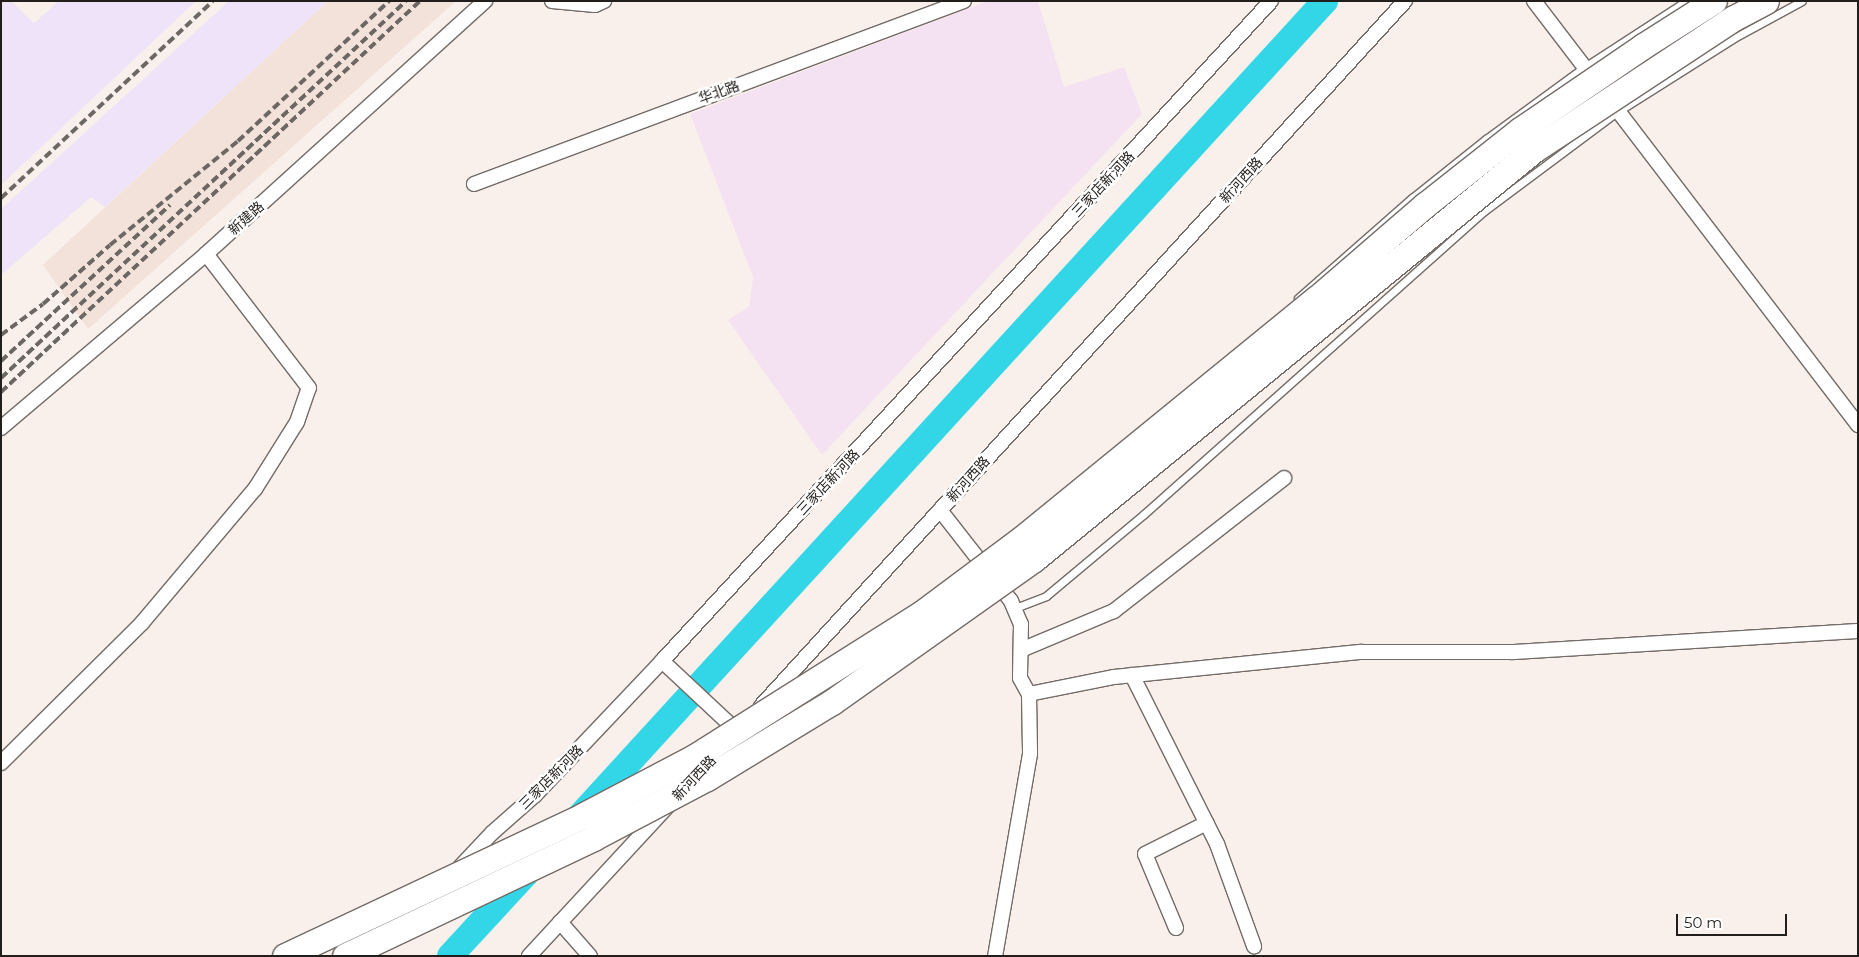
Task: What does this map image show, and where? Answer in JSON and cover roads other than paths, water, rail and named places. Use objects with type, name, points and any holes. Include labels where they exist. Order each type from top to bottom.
[{"type":"highway","points":[[285,956],[575,819],[696,756],[922,613],[1020,540],[1316,299],[1425,205],[1520,130],[1643,46],[1714,1]]},
{"type":"highway","points":[[345,956],[602,833],[707,778],[832,702],[1034,559],[1535,149],[1726,23],[1766,1]]},
{"type":"street","name":"新建路","points":[[1,428],[206,254],[485,1]]},
{"type":"street","points":[[552,1],[595,5],[604,1]]},
{"type":"street","name":"华北路","points":[[474,184],[964,1]]},
{"type":"street","name":"三家店新河路","points":[[379,956],[492,833],[535,795],[662,661],[1271,1]]},
{"type":"street","name":"新河西路","points":[[529,956],[1405,1]]},
{"type":"street","points":[[1534,1],[1583,68],[1858,424]]},
{"type":"street","points":[[1,763],[142,623],[256,489],[297,422],[309,388],[206,254]]},
{"type":"street","points":[[1021,650],[1114,611],[1284,478]]},
{"type":"street","points":[[940,510],[1015,608],[1021,624],[1020,678],[1029,694],[1030,754],[995,956]]},
{"type":"street","points":[[1029,694],[1132,675],[1362,652],[1513,652],[1858,631]]},
{"type":"street","points":[[662,661],[737,731]]},
{"type":"street","points":[[1132,675],[1207,823],[1254,946]]},
{"type":"street","points":[[1176,928],[1145,854],[1207,823]]},
{"type":"street","points":[[560,922],[590,956]]},
{"type":"lane","points":[[1293,302],[1420,192],[1583,68],[1686,1]]},
{"type":"lane","points":[[1015,608],[1046,596],[1144,514],[1484,211],[1617,112],[1734,38],[1802,1]]},
{"type":"lane","points":[[982,563],[1082,485],[1225,361]]},
{"type":"waterway","points":[[578,818],[1325,1]]},
{"type":"waterway","points":[[450,956],[533,866]]},
{"type":"railway","points":[[1,198],[213,1]]},
{"type":"railway","points":[[1,335],[43,304],[110,245],[238,141],[389,1]]},
{"type":"railway","points":[[1,378],[406,1]]},
{"type":"railway","points":[[1,392],[420,1]]},
{"type":"railway","points":[[1,361],[170,205]]}]
